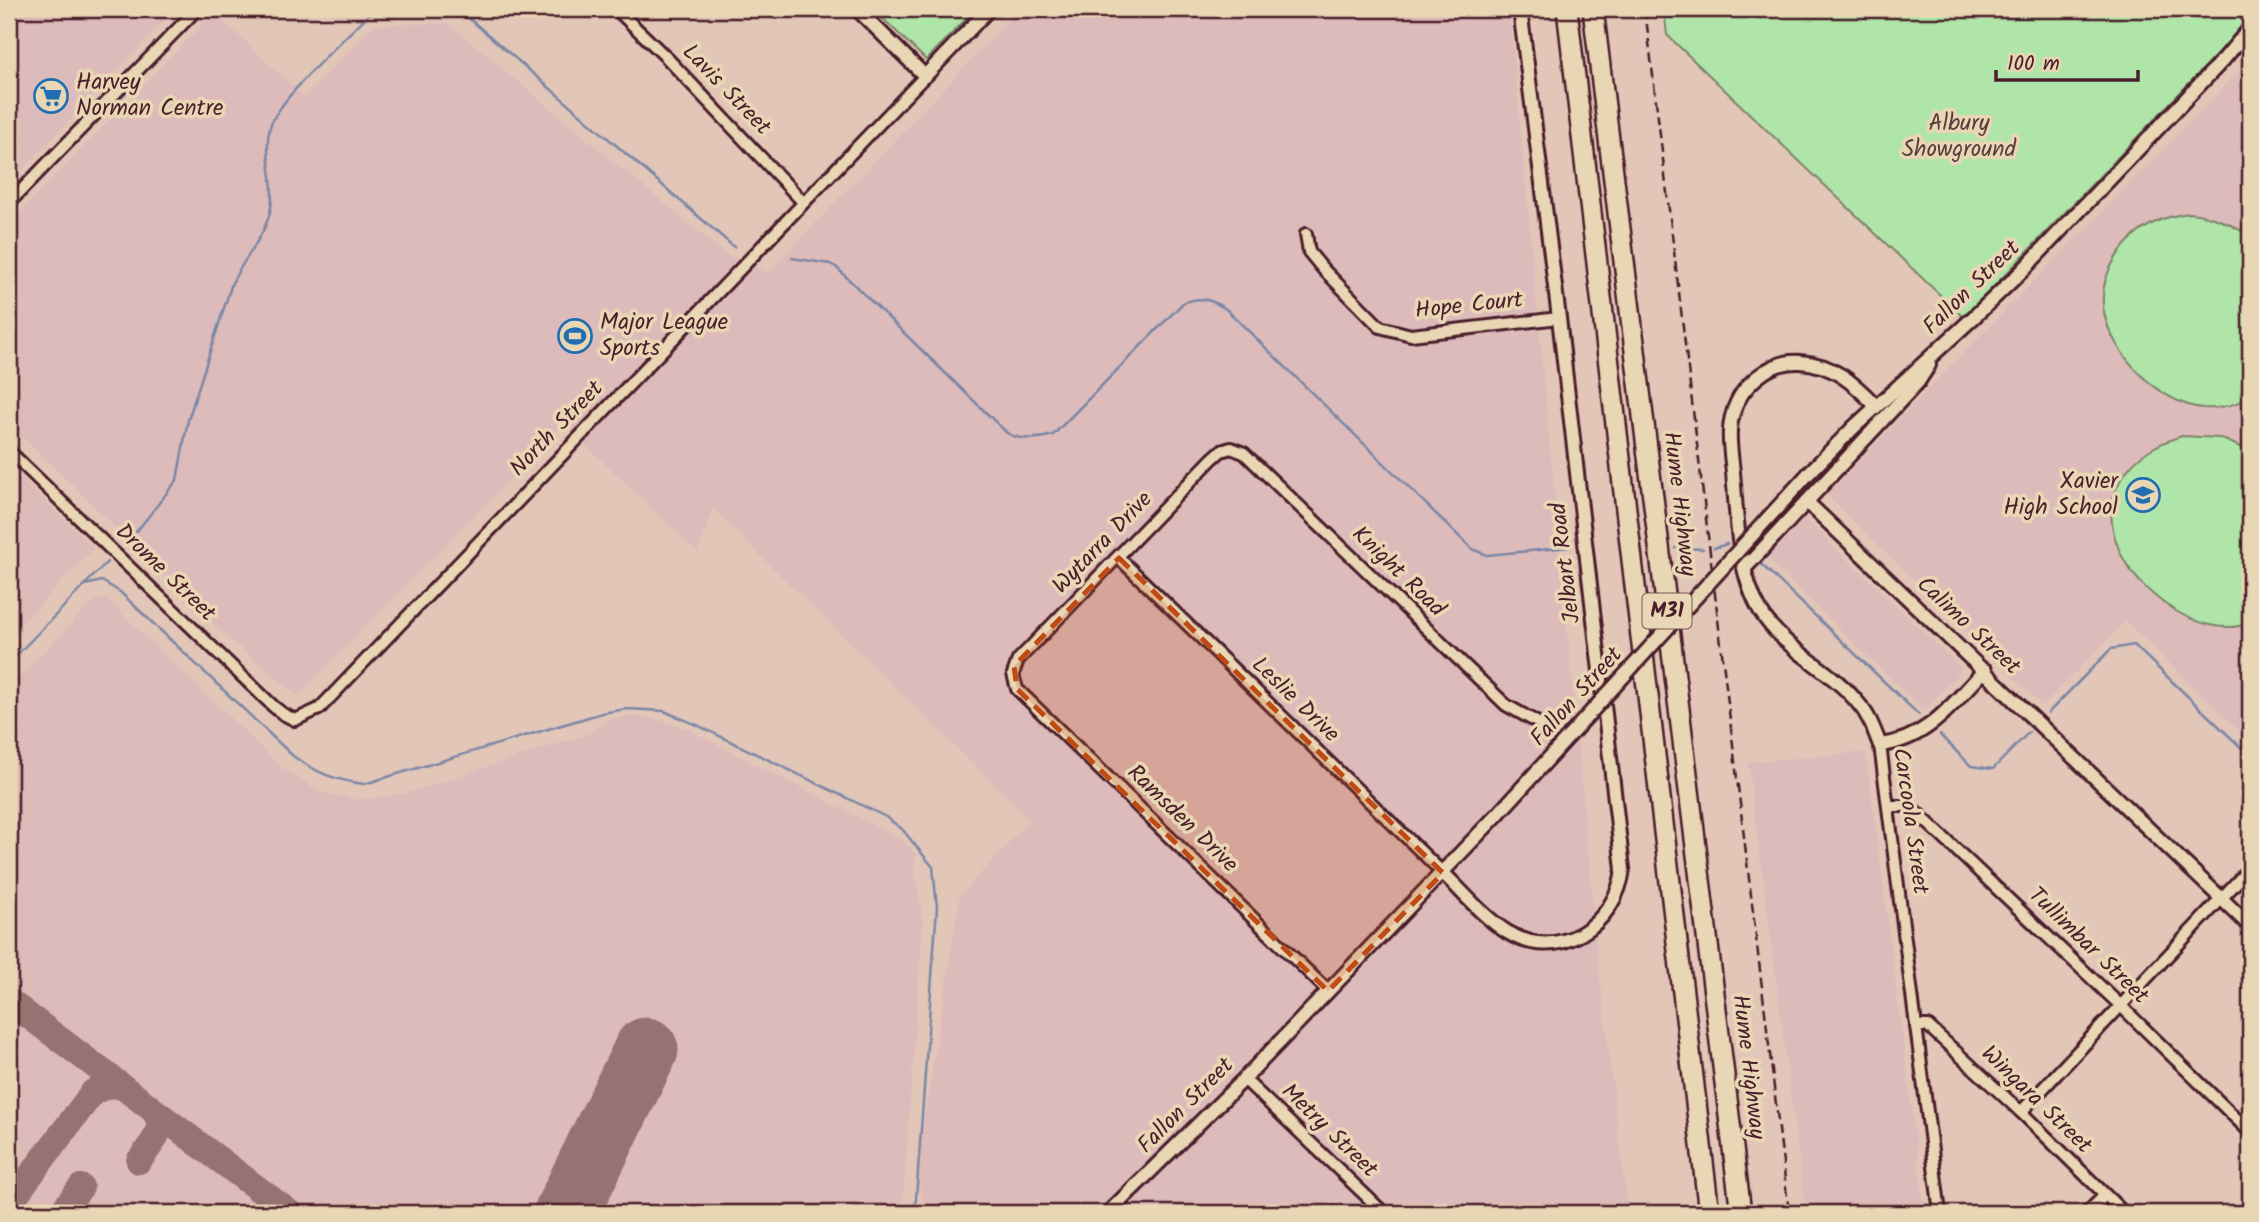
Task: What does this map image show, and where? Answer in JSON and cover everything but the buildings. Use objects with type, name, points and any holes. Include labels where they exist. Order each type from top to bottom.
[{"type":"highway","name":"M31","points":[[1567,9],[1709,1213]]},
{"type":"highway","name":"Hume Highway","points":[[1593,9],[1741,1213]]},
{"type":"street","points":[[9,203],[197,9]]},
{"type":"street","name":"Lavis Street","points":[[616,9],[667,58],[803,202]]},
{"type":"street","points":[[857,9],[925,76]]},
{"type":"street","name":"North Street","points":[[295,720],[319,709],[989,9]]},
{"type":"street","name":"Jelbart Road","points":[[1443,873],[1507,932],[1521,939],[1551,943],[1569,940],[1603,918],[1621,882],[1623,869],[1520,9]]},
{"type":"street","name":"Fallon Street","points":[[1108,1213],[1244,1079],[1499,814],[1810,472],[1876,406],[2022,271],[2224,59],[2250,28]]},
{"type":"street","name":"Fallon Street","points":[[2224,59],[2250,38]]},
{"type":"street","name":"Hope Court","points":[[1306,234],[1309,251],[1316,260],[1380,327],[1411,335],[1559,318]]},
{"type":"street","points":[[1745,568],[1918,382],[1944,345]]},
{"type":"street","name":"Carcoola Street","points":[[1876,406],[1846,377],[1830,368],[1812,363],[1794,361],[1776,366],[1752,381],[1740,397],[1733,413],[1730,433],[1736,510],[1745,568],[1761,612],[1777,633],[1859,703],[1872,723],[1880,745],[1940,1213]]},
{"type":"street","name":"Wytarra Drive","points":[[1013,674],[1018,660],[1212,459],[1221,451],[1231,448]]},
{"type":"street","name":"Knight Road","points":[[1231,448],[1244,453],[1506,705],[1540,724]]},
{"type":"street","name":"Drome Street","points":[[9,451],[274,706],[295,720]]},
{"type":"street","name":"Calimo Street","points":[[1807,502],[2250,926]]},
{"type":"street","name":"Leslie Drive","points":[[1119,558],[1443,873]]},
{"type":"street","points":[[1880,745],[1906,740],[1932,724],[1985,670]]},
{"type":"street","name":"Ramsden Drive","points":[[1013,674],[1017,689],[1328,991]]},
{"type":"street","name":"Tullimbar Street","points":[[1888,806],[1910,806],[2250,1132]]},
{"type":"street","points":[[2021,1112],[2250,868]]},
{"type":"street","name":"Wingara Street","points":[[1916,1026],[1928,1026],[2124,1213]]},
{"type":"street","name":"Metry Street","points":[[1244,1079],[1384,1213]]},
{"type":"street","points":[[2087,1213],[2105,1195]]},
{"type":"highlighted area","points":[[1119,558],[1443,873],[1328,991],[1017,689],[1014,666]]},
{"type":"shaded area","name":"Harvey Norman Centre","points":[[9,9],[176,9],[9,184]]},
{"type":"shaded area","points":[[1020,9],[1509,9],[1599,969],[1628,1213],[925,1213],[916,1169],[960,896],[1030,820],[713,509],[698,553],[564,424],[298,696],[201,614],[9,424],[9,224],[214,12],[304,97],[374,25],[448,23],[726,255],[769,272]]},
{"type":"shaded area","name":"Xavier High School","points":[[2250,61],[2250,742],[2126,621],[2043,706],[1827,495]]},
{"type":"shaded area","points":[[9,466],[94,548],[9,637]]},
{"type":"shaded area","points":[[1804,518],[1962,669],[1924,711],[1766,557]]},
{"type":"shaded area","points":[[107,599],[282,768],[318,791],[357,800],[407,793],[591,733],[611,718],[634,716],[661,720],[687,729],[902,840],[916,854],[914,868],[923,922],[902,1213],[9,1213],[9,684],[95,600]]},
{"type":"shaded area","points":[[1866,752],[1925,1213],[1806,1213],[1748,762]]},
{"type":"green space","points":[[873,9],[976,9],[926,60]]},
{"type":"green space","name":"Albury Showground","points":[[1664,9],[2250,9],[2250,20],[1974,307],[1962,316],[1667,35]]},
{"type":"green space","points":[[2189,213],[2221,221],[2250,236],[2250,397],[2222,407],[2203,408],[2187,404],[2155,387],[2140,374],[2116,344],[2104,312],[2103,298],[2109,270],[2124,246],[2134,236],[2158,221]]},
{"type":"green space","points":[[2182,436],[2220,438],[2250,451],[2250,623],[2232,627],[2213,626],[2176,611],[2159,600],[2131,571],[2114,535],[2114,497],[2120,481],[2145,453]]},
{"type":"waterway","points":[[130,540],[177,480],[188,420],[232,283],[269,217],[272,187],[268,137],[275,115],[299,85],[372,11],[429,9]]},
{"type":"waterway","points":[[452,9],[464,14],[734,247]]},
{"type":"waterway","points":[[792,258],[836,267],[1007,433],[1023,438],[1053,435],[1183,303],[1200,299],[1211,301],[1227,310],[1472,549],[1487,555],[1570,547]]},
{"type":"waterway","points":[[1714,548],[1727,544]]},
{"type":"waterway","points":[[1675,548],[1703,549]]},
{"type":"waterway","points":[[9,663],[107,562]]},
{"type":"waterway","points":[[1761,564],[1919,715]]},
{"type":"waterway","points":[[85,585],[102,581],[120,592],[293,756],[335,778],[364,784],[602,713],[627,709],[664,711],[886,817],[902,829],[933,867],[937,907],[915,1213]]},
{"type":"waterway","points":[[2048,713],[2111,649],[2134,645],[2250,756]]},
{"type":"waterway","points":[[1940,735],[1971,766],[1993,769],[2029,732]]},
{"type":"taxiway","points":[[9,1001],[290,1213]]},
{"type":"taxiway","points":[[9,1204],[93,1092],[109,1085],[123,1087]]},
{"type":"taxiway","points":[[139,1161],[159,1130],[153,1110]]},
{"type":"taxiway","points":[[61,1213],[81,1187]]},
{"type":"runway","points":[[566,1213],[646,1050]]},
{"type":"railway","points":[[1645,9],[1789,1213]]},
{"type":"place","name":"Harvey Norman Centre","points":[[51,96]]},
{"type":"place","name":"Major League Sports","points":[[575,336]]},
{"type":"place","name":"Xavier High School","points":[[2143,495]]}]
